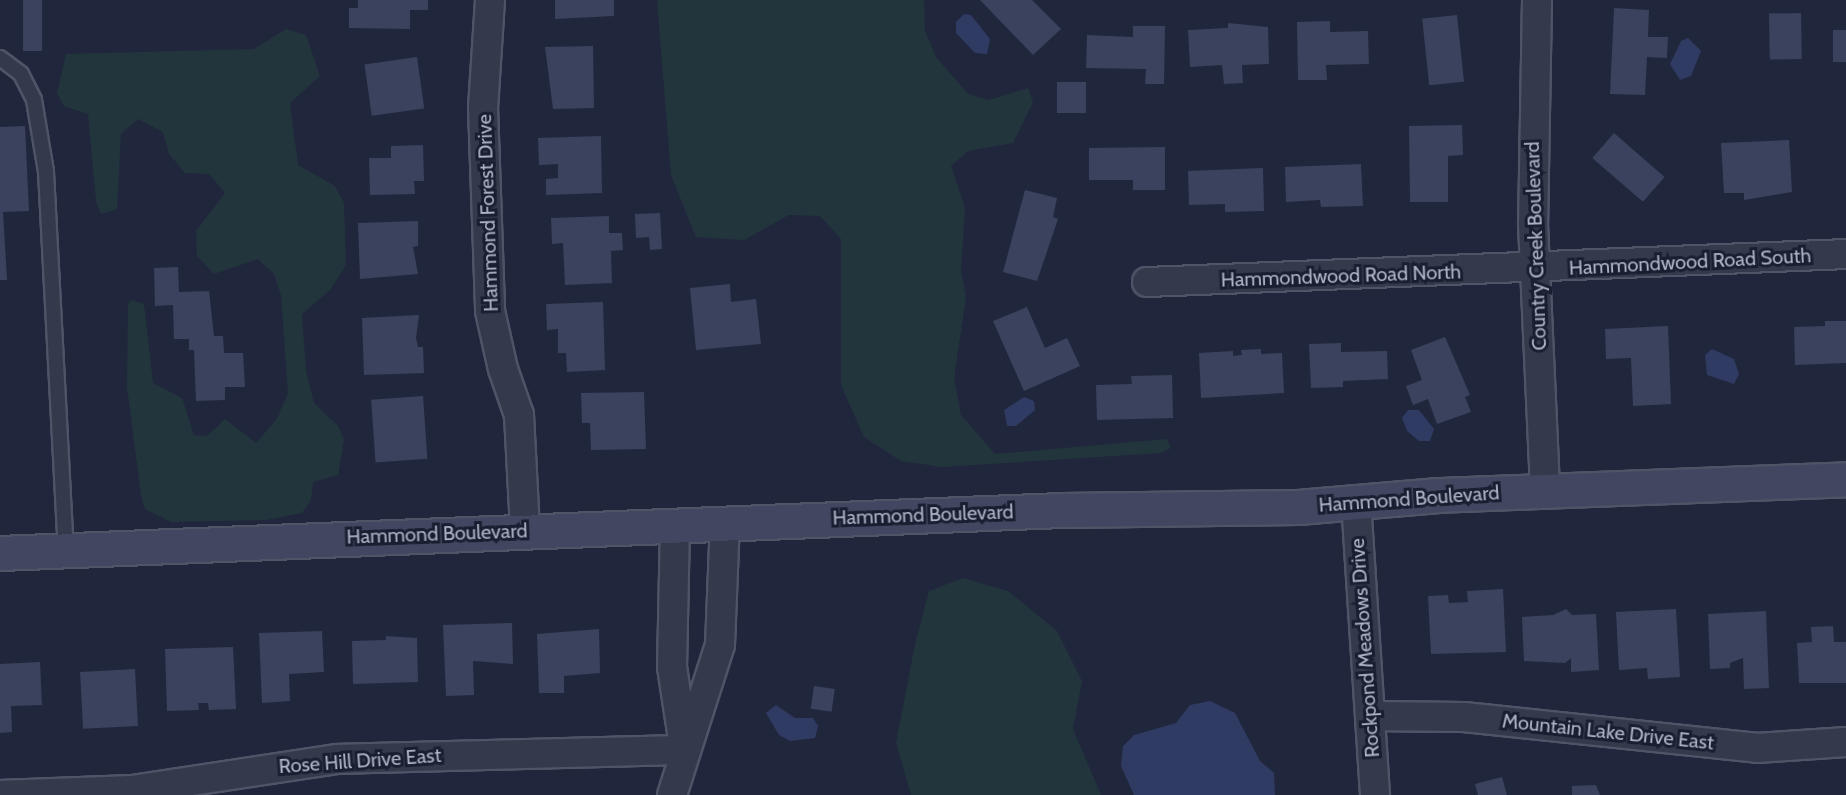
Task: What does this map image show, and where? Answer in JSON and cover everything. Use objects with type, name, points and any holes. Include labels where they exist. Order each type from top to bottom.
[{"type":"street","name":"Hammond Forest Drive","points":[[490,0],[483,107],[490,311],[503,369],[519,415],[525,531]]},
{"type":"street","name":"Country Creek Boulevard","points":[[1537,0],[1534,270],[1545,492]]},
{"type":"street","name":"Hammondwood Road South","points":[[1534,270],[1846,254]]},
{"type":"street","name":"Hammondwood Road North","points":[[1147,282],[1534,270]]},
{"type":"street","name":"Hammond Boulevard","points":[[0,553],[725,523],[1356,501],[1846,479]]},
{"type":"street","name":"Rockpond Meadows Drive","points":[[1356,501],[1375,795]]},
{"type":"street","points":[[672,795],[720,645],[725,523]]},
{"type":"street","points":[[675,525],[672,667],[685,750]]},
{"type":"street","name":"Mountain Lake Drive East","points":[[1370,716],[1464,717],[1756,748],[1846,742]]},
{"type":"street","name":"Rose Hill Drive East","points":[[0,795],[132,792],[338,759],[685,750]]},
{"type":"lane","points":[[0,58],[21,74],[34,100],[46,172],[66,550]]},
{"type":"shaded area","points":[[657,0],[924,0],[925,31],[936,57],[968,94],[989,100],[1028,88],[1033,102],[1013,143],[968,151],[951,166],[965,208],[961,271],[966,297],[954,378],[961,415],[995,454],[1167,439],[1171,448],[1161,453],[942,467],[901,461],[864,437],[841,385],[841,239],[820,216],[789,215],[744,240],[696,237],[671,175]]},
{"type":"shaded area","points":[[286,29],[306,35],[320,76],[290,103],[298,165],[335,186],[344,203],[346,265],[330,290],[302,314],[306,371],[314,403],[338,426],[344,440],[338,475],[313,482],[311,500],[302,513],[266,520],[171,522],[145,509],[141,495],[127,387],[128,304],[132,300],[144,304],[153,383],[182,398],[194,435],[207,436],[225,419],[256,443],[276,420],[288,394],[281,295],[274,274],[258,259],[214,274],[197,256],[196,231],[225,193],[209,174],[185,173],[169,154],[163,132],[138,119],[121,134],[117,209],[101,214],[96,201],[88,114],[64,106],[57,93],[66,54],[254,49]]},
{"type":"shaded area","points":[[963,578],[1008,591],[1057,631],[1082,681],[1073,729],[1101,795],[911,795],[896,743],[915,644],[929,591]]},
{"type":"water","points":[[964,14],[971,15],[990,39],[987,54],[975,53],[956,33],[956,22]]},
{"type":"water","points":[[1688,38],[1701,51],[1691,76],[1680,80],[1670,64],[1681,41]]},
{"type":"water","points":[[1712,349],[1734,359],[1739,374],[1734,384],[1707,375],[1705,355]]},
{"type":"water","points":[[1024,397],[1034,401],[1035,410],[1016,426],[1007,426],[1004,410]]},
{"type":"water","points":[[1408,410],[1419,410],[1434,429],[1430,441],[1419,441],[1407,431],[1402,418]]},
{"type":"water","points":[[1210,701],[1235,713],[1260,761],[1274,773],[1275,795],[1134,795],[1121,766],[1123,746],[1134,735],[1176,723],[1190,705]]},
{"type":"water","points":[[776,705],[795,718],[813,718],[818,726],[815,738],[790,741],[779,735],[766,713]]},
{"type":"building","points":[[23,0],[42,0],[42,51],[23,51]]},
{"type":"building","points":[[358,0],[428,0],[428,10],[410,10],[410,29],[349,28],[349,8],[358,8]]},
{"type":"building","points":[[555,0],[614,0],[614,16],[555,19]]},
{"type":"building","points":[[980,0],[1032,0],[1061,29],[1033,55]]},
{"type":"building","points":[[1614,8],[1649,10],[1648,37],[1668,37],[1667,58],[1647,57],[1645,95],[1610,94]]},
{"type":"building","points":[[1801,13],[1802,59],[1770,60],[1769,14]]},
{"type":"building","points":[[1457,15],[1464,82],[1429,85],[1422,19]]},
{"type":"building","points":[[1330,21],[1330,32],[1368,31],[1369,64],[1326,65],[1327,80],[1298,80],[1297,22]]},
{"type":"building","points":[[1228,23],[1268,27],[1269,64],[1242,65],[1243,83],[1224,84],[1222,65],[1190,67],[1188,30],[1228,28]]},
{"type":"building","points":[[1133,26],[1165,26],[1164,84],[1145,84],[1146,69],[1086,68],[1087,35],[1133,37]]},
{"type":"building","points":[[1833,30],[1846,30],[1846,62],[1833,62]]},
{"type":"building","points":[[593,46],[594,108],[553,109],[545,47]]},
{"type":"building","points":[[417,57],[424,108],[372,116],[365,64]]},
{"type":"building","points":[[1057,82],[1086,82],[1086,113],[1057,113]]},
{"type":"building","points":[[1462,125],[1463,155],[1448,156],[1448,202],[1410,202],[1409,126]]},
{"type":"building","points":[[25,126],[29,211],[3,212],[7,280],[0,280],[0,127]]},
{"type":"building","points":[[1614,133],[1665,177],[1643,202],[1592,158]]},
{"type":"building","points":[[601,136],[602,193],[546,195],[546,179],[558,178],[558,164],[539,165],[538,138]]},
{"type":"building","points":[[1789,140],[1792,192],[1744,200],[1744,193],[1724,193],[1721,143]]},
{"type":"building","points":[[423,145],[424,181],[414,181],[415,194],[370,195],[369,158],[391,158],[391,146]]},
{"type":"building","points":[[1165,147],[1165,190],[1133,190],[1133,180],[1089,180],[1089,148]]},
{"type":"building","points":[[1361,164],[1363,206],[1321,207],[1320,200],[1286,202],[1285,167]]},
{"type":"building","points":[[1263,168],[1264,211],[1225,212],[1225,204],[1189,205],[1188,171]]},
{"type":"building","points":[[1025,190],[1057,198],[1053,217],[1058,219],[1037,281],[1003,272]]},
{"type":"building","points":[[660,213],[662,249],[650,250],[649,237],[636,238],[635,214]]},
{"type":"building","points":[[609,216],[609,233],[622,233],[623,250],[611,251],[612,283],[565,285],[563,243],[552,244],[551,218]]},
{"type":"building","points":[[418,221],[418,246],[413,247],[418,274],[360,279],[358,223]]},
{"type":"building","points":[[178,267],[179,292],[209,291],[214,336],[223,336],[224,353],[243,353],[245,387],[225,387],[225,400],[196,401],[194,350],[189,350],[189,339],[174,339],[173,305],[155,306],[154,268]]},
{"type":"building","points":[[730,284],[731,302],[756,299],[761,344],[696,350],[690,288]]},
{"type":"building","points":[[603,302],[605,370],[567,372],[566,353],[558,353],[558,329],[547,330],[546,304]]},
{"type":"building","points":[[1027,307],[1045,348],[1067,338],[1080,366],[1024,391],[993,321]]},
{"type":"building","points":[[419,315],[416,338],[418,347],[423,347],[424,373],[364,375],[362,318]]},
{"type":"building","points":[[1825,321],[1846,321],[1846,363],[1795,365],[1794,327],[1825,326]]},
{"type":"building","points":[[1668,326],[1671,404],[1633,406],[1631,358],[1606,359],[1605,329]]},
{"type":"building","points":[[1445,337],[1470,395],[1465,397],[1471,412],[1437,424],[1428,399],[1413,405],[1406,386],[1422,380],[1411,350]]},
{"type":"building","points":[[1341,343],[1341,352],[1387,351],[1388,379],[1343,381],[1343,387],[1311,388],[1309,344]]},
{"type":"building","points":[[1261,349],[1261,354],[1282,353],[1284,393],[1201,398],[1199,353],[1233,351],[1233,356],[1242,355],[1241,350]]},
{"type":"building","points":[[1172,375],[1173,418],[1097,420],[1096,385],[1132,384],[1131,376]]},
{"type":"building","points":[[644,392],[646,449],[591,450],[590,423],[582,423],[581,393]]},
{"type":"building","points":[[423,396],[427,459],[376,462],[371,400]]},
{"type":"building","points":[[1503,589],[1506,652],[1431,654],[1428,596],[1448,595],[1449,603],[1468,602],[1467,591]]},
{"type":"building","points":[[1566,609],[1572,615],[1596,614],[1599,670],[1571,672],[1571,658],[1565,663],[1524,661],[1522,617],[1553,615]]},
{"type":"building","points":[[1676,609],[1680,677],[1648,679],[1647,668],[1619,670],[1616,612]]},
{"type":"building","points":[[1766,611],[1769,688],[1744,689],[1743,658],[1730,663],[1730,668],[1710,669],[1708,614]]},
{"type":"building","points":[[512,623],[513,664],[473,661],[474,695],[446,696],[443,625]]},
{"type":"building","points":[[1833,626],[1834,642],[1846,642],[1846,683],[1799,683],[1797,643],[1812,642],[1811,627]]},
{"type":"building","points":[[599,629],[600,673],[564,676],[564,693],[539,693],[537,634]]},
{"type":"building","points":[[322,631],[324,672],[289,674],[290,701],[262,703],[259,633]]},
{"type":"building","points":[[386,636],[417,638],[418,682],[353,684],[352,641],[386,640]]},
{"type":"building","points":[[233,647],[236,709],[209,710],[208,703],[198,703],[199,710],[167,711],[165,649]]},
{"type":"building","points":[[40,662],[42,705],[11,706],[12,732],[0,733],[0,664]]},
{"type":"building","points":[[135,669],[138,726],[83,729],[80,672]]},
{"type":"building","points":[[814,686],[835,689],[832,712],[811,709]]},
{"type":"building","points":[[1502,777],[1507,795],[1478,795],[1475,784]]},
{"type":"building","points":[[1596,785],[1600,795],[1572,795],[1572,786]]}]
